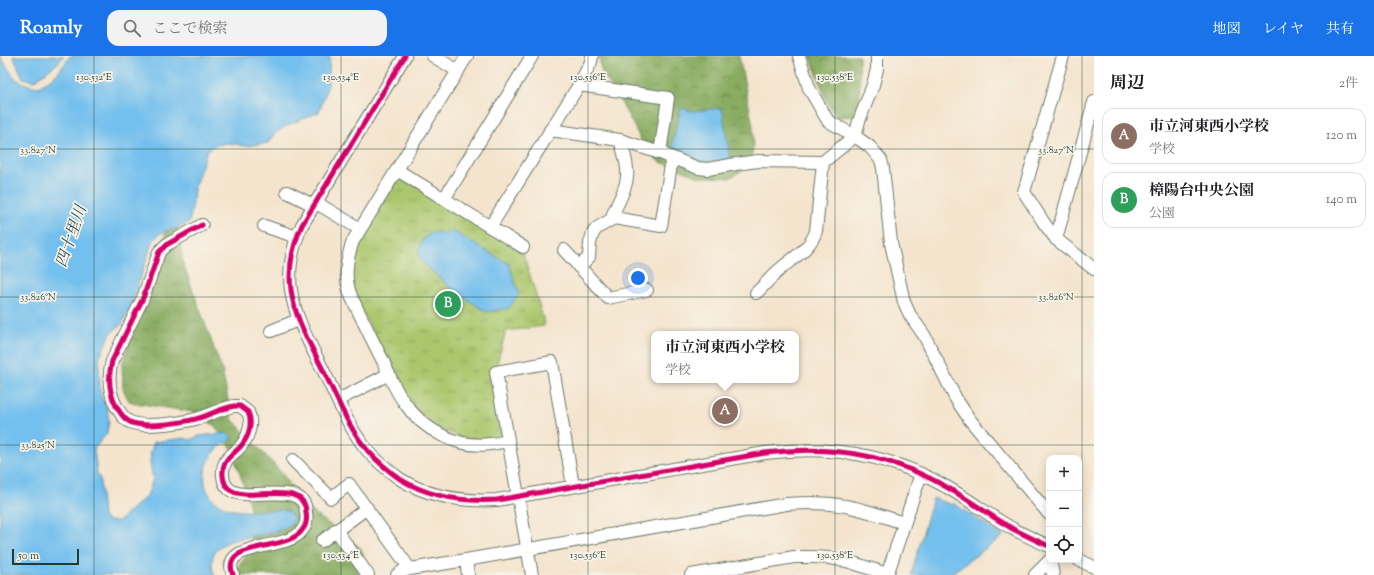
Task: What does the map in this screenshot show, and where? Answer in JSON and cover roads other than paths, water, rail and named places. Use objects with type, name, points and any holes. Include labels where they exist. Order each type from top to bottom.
[{"type":"street","points":[[405,56],[314,203],[297,236],[292,254],[290,274],[290,289],[298,320],[355,432],[368,451],[401,479],[422,490],[440,496],[459,500],[478,501],[518,496],[765,453],[806,449],[836,450],[869,456],[895,463],[921,474],[942,484],[1013,529],[1046,545]]},
{"type":"street","points":[[433,56],[458,71]]},
{"type":"street","points":[[467,56],[353,241],[346,263],[346,278],[348,290],[389,374],[403,401],[414,415],[429,429],[448,439],[471,444],[489,445],[508,441]]},
{"type":"street","points":[[444,199],[532,56]]},
{"type":"street","points":[[490,227],[579,85],[592,62],[592,56]]},
{"type":"street","points":[[799,56],[809,88],[828,121],[855,136],[870,148],[881,160],[891,243],[904,302],[910,315],[924,335],[956,399],[970,420],[1046,510]]},
{"type":"street","points":[[550,130],[620,140],[660,153],[698,168],[708,169],[758,161],[823,162],[855,136],[859,121],[873,85],[877,68],[877,56]]},
{"type":"street","points":[[1063,56],[1024,192],[1056,239],[1094,269]]},
{"type":"street","points":[[579,85],[668,98],[660,153]]},
{"type":"street","points":[[1056,239],[1094,102]]},
{"type":"street","points":[[614,218],[614,214],[626,186],[628,177],[627,162],[620,140]]},
{"type":"street","points":[[579,266],[588,257],[593,232],[614,218],[661,226],[672,159]]},
{"type":"street","points":[[756,293],[779,270],[809,246],[814,239],[823,162]]},
{"type":"street","points":[[397,170],[523,248]]},
{"type":"street","points":[[287,192],[314,203],[360,229]]},
{"type":"street","points":[[202,225],[166,245],[159,252],[143,298],[112,361],[109,371],[110,388],[115,404],[120,413],[126,420],[140,425],[154,425],[194,419],[234,406],[240,406],[248,412],[250,422],[249,431],[241,446],[226,461],[223,468],[224,483],[228,488],[241,494],[283,493],[296,496],[305,505],[307,521],[300,534],[292,539],[282,543],[254,548],[240,553],[233,561],[233,575]]},
{"type":"street","points":[[264,226],[297,236]]},
{"type":"street","points":[[564,250],[608,298],[647,290]]},
{"type":"street","points":[[271,331],[298,320]]},
{"type":"street","points":[[532,575],[496,372],[552,362],[573,486]]},
{"type":"street","points":[[338,400],[389,374]]},
{"type":"street","points":[[293,460],[331,498],[350,484],[410,569]]},
{"type":"street","points":[[691,575],[794,557],[814,557],[847,561],[887,575],[921,474]]},
{"type":"street","points":[[397,575],[410,569],[786,504],[815,502],[844,505],[904,523]]},
{"type":"street","points":[[322,541],[367,508]]},
{"type":"street","points":[[336,530],[368,575]]},
{"type":"street","points":[[466,560],[468,575]]},
{"type":"street","points":[[1082,561],[1094,567]]},
{"type":"street","points":[[1035,575],[1047,563]]},
{"type":"street","points":[[1051,563],[1053,575]]},
{"type":"water","name":"四十里川","points":[[0,56],[15,78],[24,83],[39,87],[57,74],[70,56],[330,56],[328,85],[319,112],[286,126],[273,135],[268,143],[245,146],[229,143],[215,145],[207,151],[194,188],[193,204],[189,223],[159,234],[152,243],[131,306],[122,324],[111,333],[99,358],[100,394],[107,408],[109,421],[107,433],[94,449],[97,474],[100,479],[103,516],[105,519],[109,521],[119,521],[147,496],[153,479],[150,463],[151,451],[154,442],[184,438],[190,440],[199,436],[227,433],[231,437],[231,440],[219,447],[211,456],[205,474],[207,491],[213,499],[220,505],[230,509],[248,511],[282,510],[289,512],[294,518],[293,522],[285,528],[233,540],[222,545],[215,552],[212,563],[215,575],[0,575]]},
{"type":"water","points":[[13,56],[64,56],[58,63],[34,81],[23,78]]},
{"type":"water","points":[[681,108],[693,111],[722,108],[730,159],[705,163],[677,153],[678,150],[672,145]]},
{"type":"water","points":[[437,231],[441,234],[452,231],[509,264],[519,294],[509,308],[487,312],[454,291],[420,260],[418,251],[423,239],[427,237],[430,232],[433,234]]},
{"type":"water","points":[[933,498],[952,505],[953,503],[1003,536],[949,575],[911,575]]},
{"type":"place","name":"樟陽台中央公園","points":[[448,304]]},
{"type":"place","name":"市立河東西小学校","points":[[725,411]]}]
